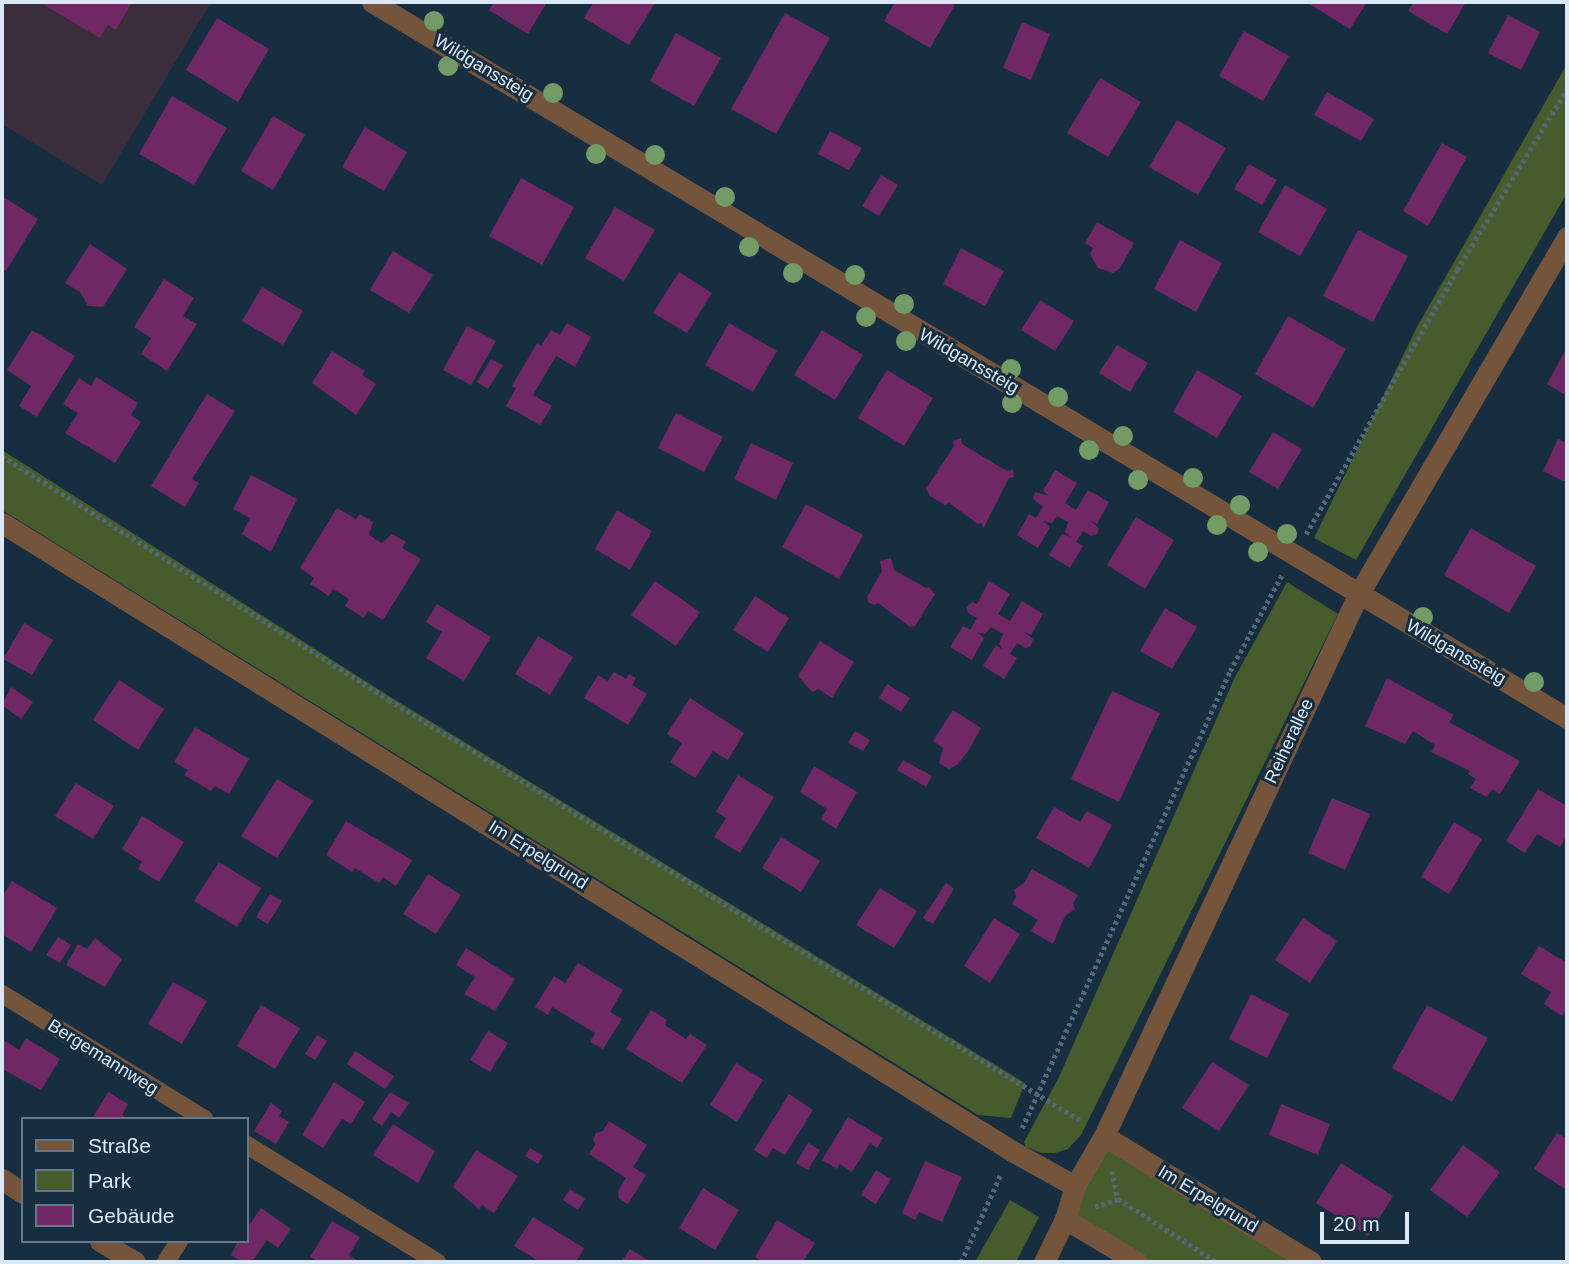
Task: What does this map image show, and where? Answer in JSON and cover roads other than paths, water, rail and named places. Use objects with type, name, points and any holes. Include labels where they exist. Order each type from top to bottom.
[{"type":"street","name":"Wildganssteig","points":[[372,2],[1567,718]]},
{"type":"street","name":"Reiherallee","points":[[1044,1262],[1065,1219],[1075,1186],[1104,1136],[1358,595],[1567,237]]},
{"type":"street","name":"Im Erpelgrund","points":[[2,523],[1012,1151],[1075,1186]]},
{"type":"street","name":"Im Erpelgrund","points":[[1104,1136],[1311,1262]]},
{"type":"street","points":[[2,1179],[21,1192]]},
{"type":"street","points":[[1065,1219],[1137,1262]]},
{"type":"street","points":[[103,1243],[135,1262]]},
{"type":"lane","name":"Bergemannweg","points":[[2,994],[201,1117]]},
{"type":"lane","points":[[248,1146],[437,1262]]},
{"type":"lane","points":[[166,1262],[179,1243]]}]
